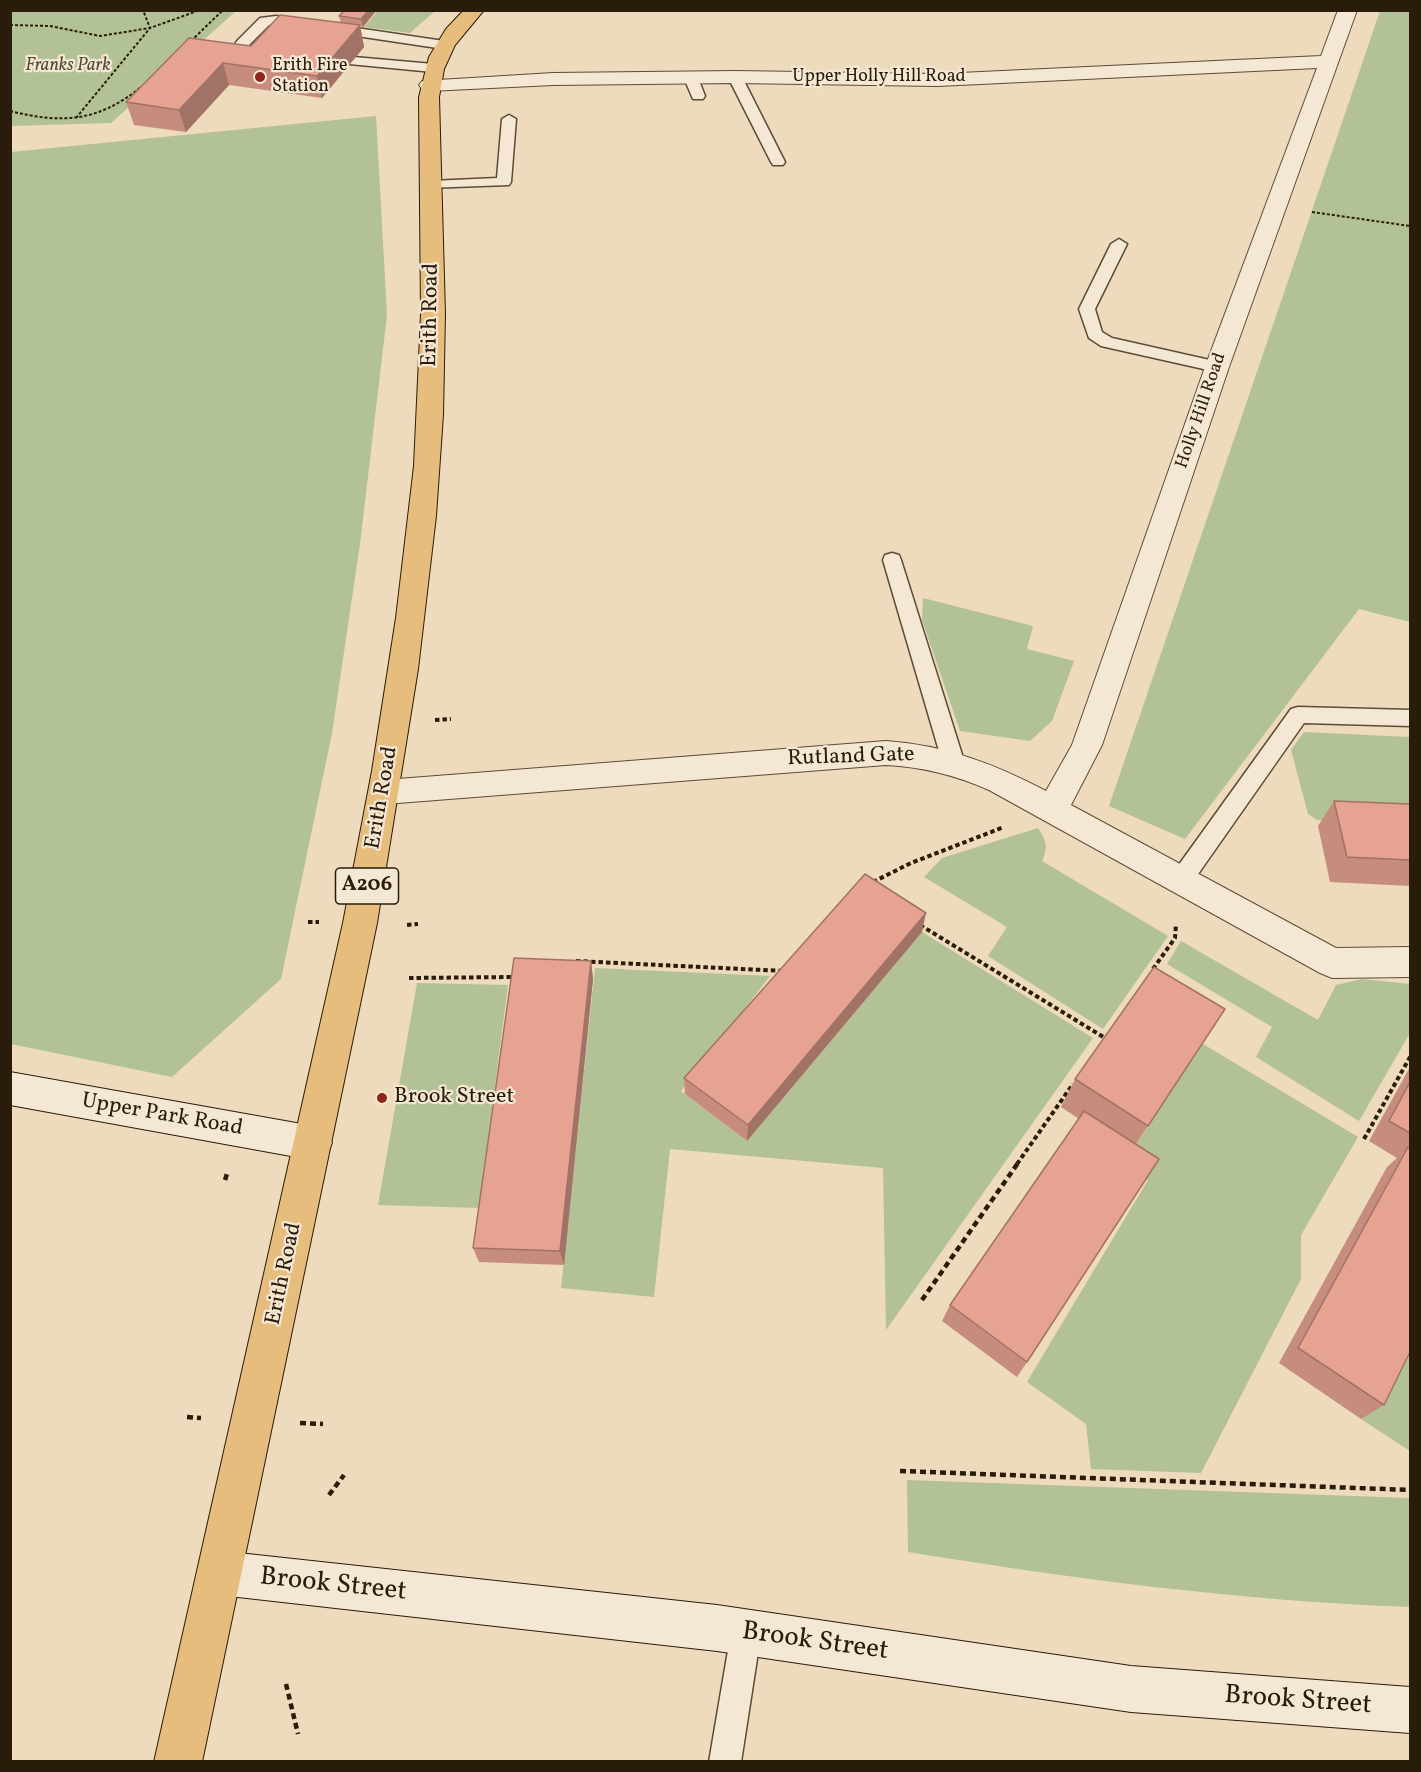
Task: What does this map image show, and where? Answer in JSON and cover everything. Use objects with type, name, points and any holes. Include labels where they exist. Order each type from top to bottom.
[{"type":"main road","points":[[435,66],[475,10]]},
{"type":"main road","name":"Erith Road","points":[[178,1761],[360,923],[396,721],[423,515],[434,302],[428,113],[435,66]]},
{"type":"street","name":"Holly Hill Road","points":[[1053,809],[1088,745],[1217,367],[1348,10]]},
{"type":"street","name":"Upper Holly Hill Road","points":[[435,66],[553,79],[735,77],[938,80],[1328,62]]},
{"type":"street","name":"Rutland Gate","points":[[385,792],[886,753],[918,754],[953,761],[1000,781],[1332,963],[1410,962]]},
{"type":"street","name":"Upper Park Road","points":[[13,1095],[313,1143]]},
{"type":"street","name":"Brook Street","points":[[220,1574],[746,1633],[1131,1689],[1410,1710]]},
{"type":"lane","points":[[242,44],[265,21],[276,20],[435,66]]},
{"type":"lane","points":[[354,61],[435,66]]},
{"type":"lane","points":[[735,77],[778,162]]},
{"type":"lane","points":[[690,78],[698,96]]},
{"type":"lane","points":[[431,185],[504,182],[509,119]]},
{"type":"lane","points":[[1119,244],[1087,309],[1095,335],[1107,342],[1217,367]]},
{"type":"lane","points":[[892,560],[953,761]]},
{"type":"lane","points":[[1181,880],[1298,715],[1410,718]]},
{"type":"lane","points":[[725,1761],[746,1633]]},
{"type":"path","points":[[143,10],[150,28]]},
{"type":"path","points":[[10,25],[50,26],[100,36],[150,28],[200,10]]},
{"type":"path","points":[[190,41],[223,10]]},
{"type":"path","points":[[76,118],[150,28]]},
{"type":"path","points":[[10,111],[38,119],[76,118],[100,114],[125,102],[141,87]]},
{"type":"path","points":[[1276,207],[1410,226]]},
{"type":"path","points":[[428,720],[451,719]]},
{"type":"path","points":[[871,883],[911,863],[1053,809]]},
{"type":"path","points":[[1149,974],[1175,938],[1181,880]]},
{"type":"path","points":[[911,920],[1105,1038]]},
{"type":"path","points":[[407,925],[418,924]]},
{"type":"path","points":[[569,963],[580,960],[786,971]]},
{"type":"path","points":[[409,978],[507,978],[517,976]]},
{"type":"path","points":[[1098,1048],[1111,1029]]},
{"type":"path","points":[[1364,1138],[1410,1057]]},
{"type":"path","points":[[922,1300],[1078,1077]]},
{"type":"path","points":[[187,1417],[201,1418]]},
{"type":"path","points":[[300,1423],[323,1424]]},
{"type":"path","points":[[900,1471],[1410,1490]]},
{"type":"path","points":[[329,1495],[344,1474]]},
{"type":"path","points":[[286,1684],[298,1734]]},
{"type":"green space","name":"Franks Park","points":[[10,11],[236,11],[111,123],[11,126]]},
{"type":"green space","points":[[378,11],[435,11],[410,33],[364,27]]},
{"type":"green space","points":[[1380,11],[1410,11],[1410,622],[1359,609],[1185,839],[1109,806]]},
{"type":"green space","points":[[376,116],[387,315],[360,544],[332,733],[281,979],[172,1077],[11,1044],[11,152]]},
{"type":"green space","points":[[923,598],[1033,626],[1027,649],[1074,661],[1052,721],[1030,741],[960,731],[922,620]]},
{"type":"green space","points":[[1304,732],[1410,737],[1410,825],[1317,820],[1308,814],[1291,750]]},
{"type":"green space","points":[[1038,828],[1046,844],[1042,861],[1168,936],[1103,1029],[988,956],[1007,927],[924,877],[942,858]]},
{"type":"green space","points":[[922,932],[1093,1038],[886,1330],[883,1168],[670,1149],[654,1297],[561,1288],[595,968],[770,976],[681,1091],[747,1141]]},
{"type":"green space","points":[[1181,941],[1318,1020],[1336,985],[1362,979],[1410,984],[1410,1033],[1359,1121],[1256,1057],[1272,1027],[1167,964]]},
{"type":"green space","points":[[417,983],[508,985],[479,1208],[378,1205]]},
{"type":"green space","points":[[1203,1044],[1358,1137],[1301,1235],[1301,1279],[1201,1473],[1091,1469],[1086,1424],[1027,1382],[1148,1180],[1123,1164]]},
{"type":"green space","points":[[1410,1322],[1410,1451],[1361,1419]]},
{"type":"green space","points":[[907,1480],[1410,1498],[1410,1607],[1221,1594],[1033,1571],[908,1552]]},
{"type":"building","points":[[345,10],[369,10],[361,19],[339,16]]},
{"type":"building","points":[[280,15],[360,25],[317,76],[223,63],[179,110],[126,102],[189,38],[251,46]]},
{"type":"building","points":[[1334,801],[1410,804],[1410,860],[1347,857]]},
{"type":"building","points":[[865,874],[926,913],[748,1125],[684,1078]]},
{"type":"building","points":[[514,958],[591,961],[560,1251],[473,1248]]},
{"type":"building","points":[[1154,967],[1225,1009],[1148,1126],[1075,1079]]},
{"type":"building","points":[[1410,1082],[1410,1133],[1389,1121]]},
{"type":"building","points":[[1084,1111],[1159,1159],[1027,1362],[950,1305]]},
{"type":"building","points":[[1408,1147],[1410,1149],[1410,1352],[1384,1405],[1298,1348]]},
{"type":"place","name":"Erith Fire Station","points":[[260,77]]},
{"type":"place","name":"Brook Street","points":[[382,1098]]}]
